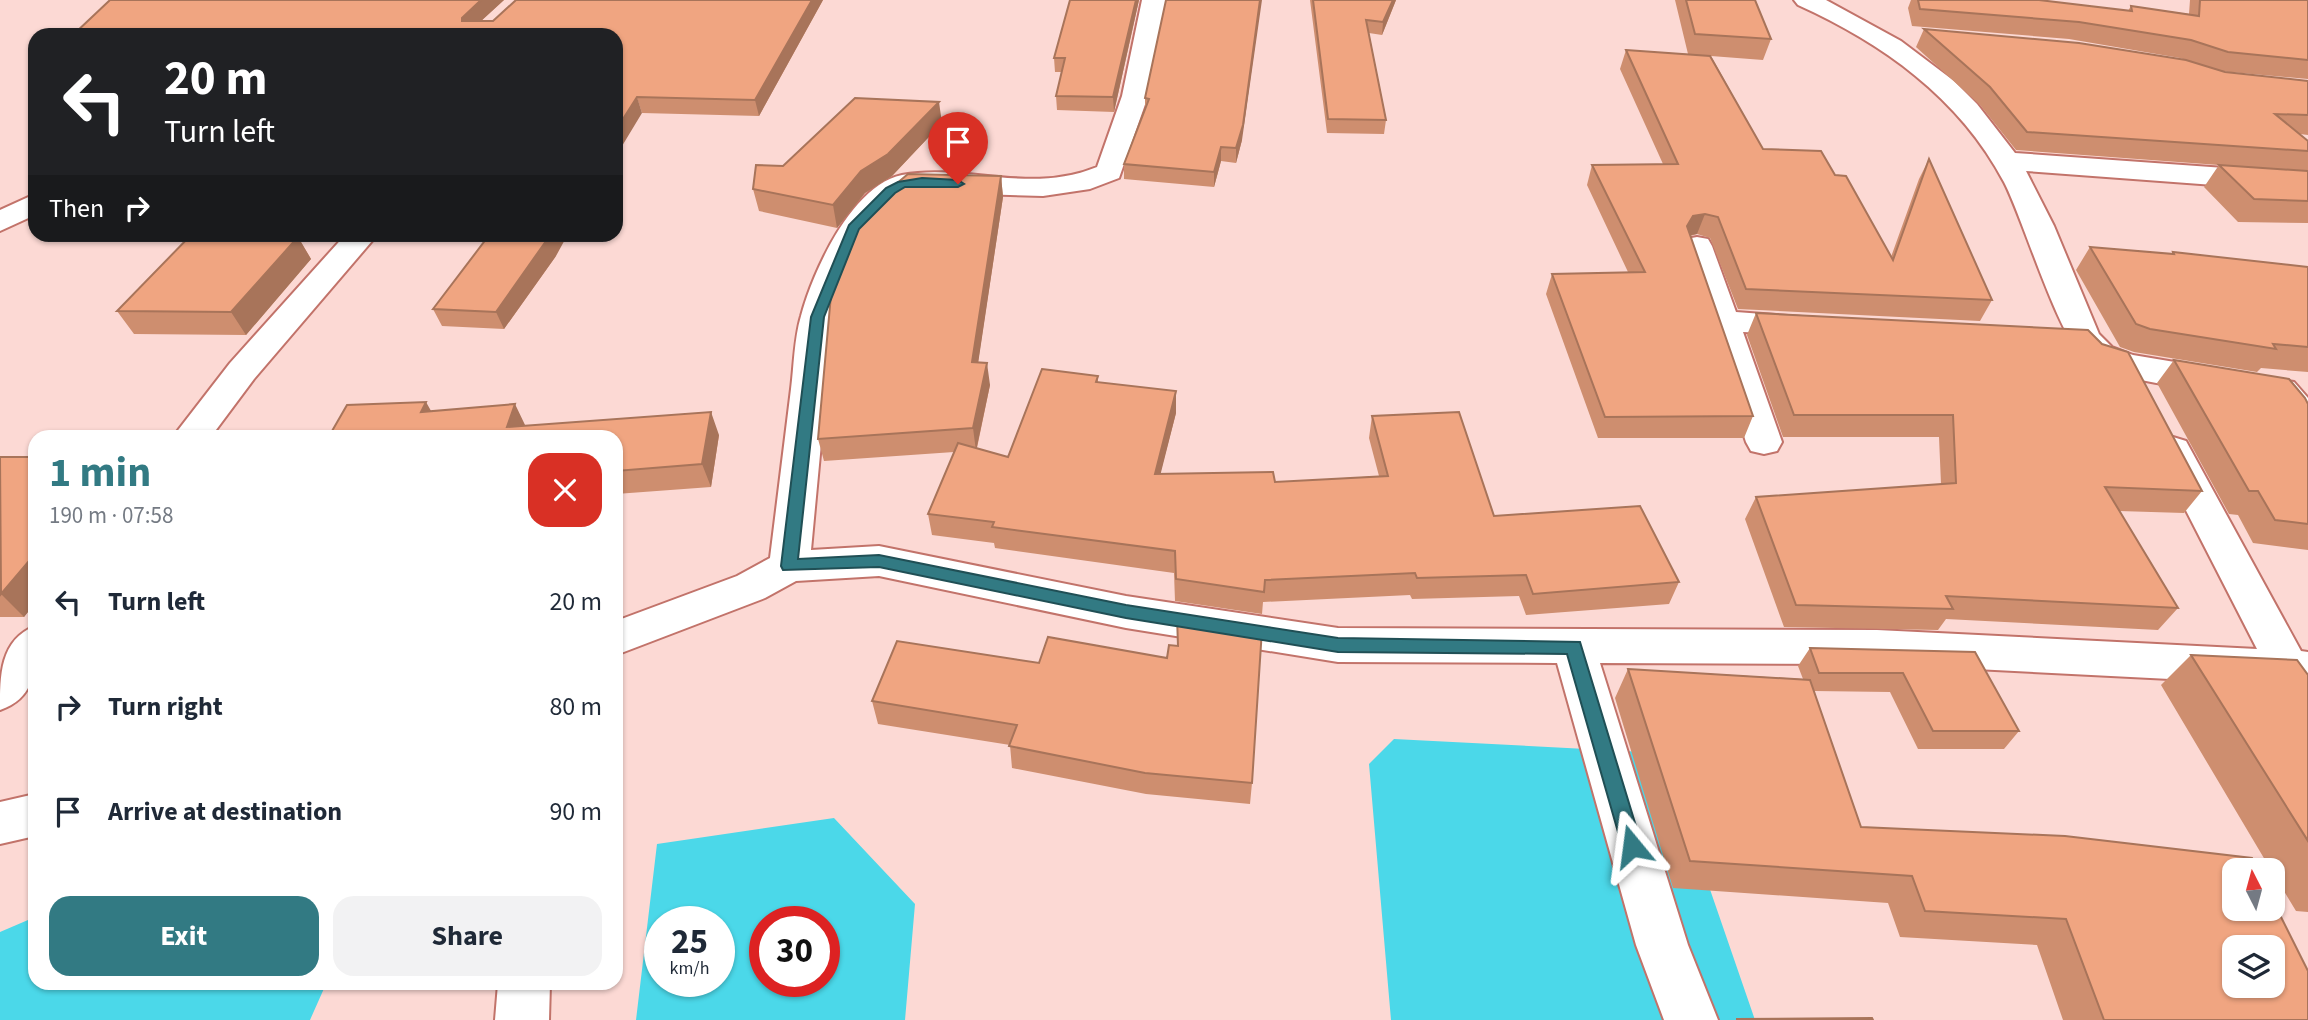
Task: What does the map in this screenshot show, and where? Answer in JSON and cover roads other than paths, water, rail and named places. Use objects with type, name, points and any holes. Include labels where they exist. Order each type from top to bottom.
[{"type":"street","points":[[789,566],[817,317],[853,228],[891,190],[902,184],[922,181],[1066,187],[1092,181],[1108,172],[1135,96],[1154,0]]},
{"type":"street","points":[[1805,0],[1844,16],[1874,33],[1961,101],[2007,161],[2029,206],[2070,338],[2099,355],[2127,365],[2282,390],[2308,421]]},
{"type":"street","points":[[1874,33],[1924,37]]},
{"type":"street","points":[[2007,161],[2308,183]]},
{"type":"street","points":[[0,222],[28,206]]},
{"type":"street","points":[[196,430],[242,371],[356,242]]},
{"type":"street","points":[[1697,246],[1763,442]]},
{"type":"street","points":[[1722,321],[1834,327]]},
{"type":"street","points":[[2127,365],[2298,668]]},
{"type":"street","points":[[623,635],[751,587],[789,566],[879,561],[1126,612],[1338,645],[1877,647],[2298,668]]},
{"type":"street","points":[[1574,647],[1662,945],[1691,1020]]},
{"type":"street","points":[[0,692],[28,653]]},
{"type":"street","points":[[0,824],[28,817]]},
{"type":"street","points":[[522,1020],[524,990]]},
{"type":"water","points":[[1394,739],[1663,753],[1755,1020],[1391,1020],[1369,764]]},
{"type":"water","points":[[834,818],[915,904],[905,1020],[636,1020],[644,953],[644,997],[735,997],[735,906],[650,906],[657,844]]},
{"type":"water","points":[[28,920],[28,990],[323,990],[310,1020],[0,1020],[0,932]]}]
